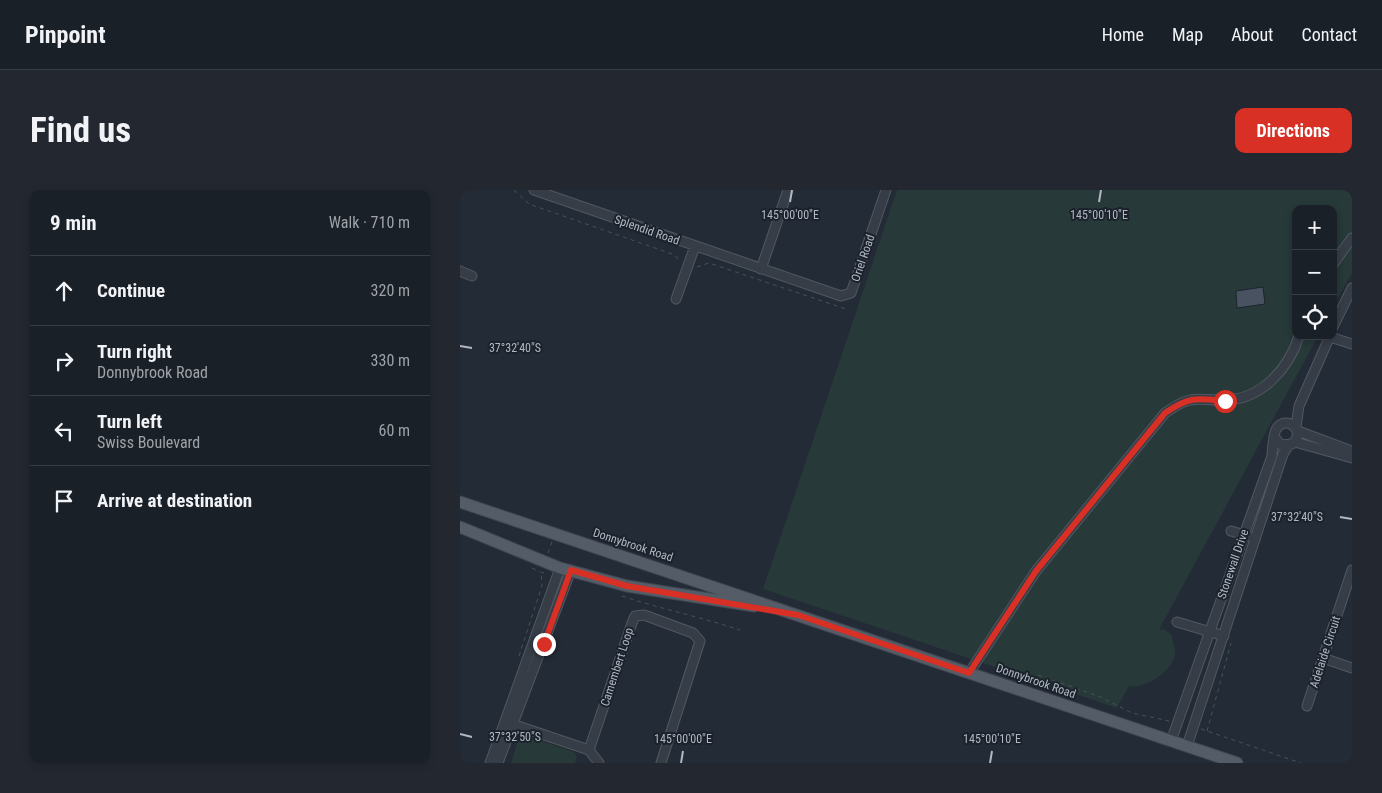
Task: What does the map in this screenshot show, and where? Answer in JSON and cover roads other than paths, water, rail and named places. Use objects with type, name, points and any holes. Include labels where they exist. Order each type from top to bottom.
[{"type":"main road","name":"Donnybrook Road","points":[[460,502],[1237,763]]},
{"type":"main road","name":"Donnybrook Road","points":[[460,527],[563,572],[627,586],[798,615]]},
{"type":"street","name":"Splendid Road","points":[[534,190],[761,268]]},
{"type":"street","points":[[761,268],[788,190]]},
{"type":"street","name":"Oriel Road","points":[[761,268],[842,296],[851,293],[886,190]]},
{"type":"street","points":[[1337,259],[1352,238]]},
{"type":"street","points":[[676,299],[694,246]]},
{"type":"street","points":[[460,272],[472,276]]},
{"type":"street","points":[[1337,319],[1352,288]]},
{"type":"street","points":[[1337,339],[1352,344]]},
{"type":"street","points":[[969,673],[1036,571],[1165,413],[1181,402],[1196,398],[1225,401],[1244,399],[1269,384],[1294,352],[1298,340]]},
{"type":"street","points":[[1292,444],[1297,429],[1299,406],[1328,340]]},
{"type":"street","points":[[1299,406],[1275,432],[1276,439],[1281,445],[1292,444],[1352,458]]},
{"type":"street","points":[[1282,424],[1290,423],[1297,429],[1352,452]]},
{"type":"street","name":"Stonewall Drive","points":[[1171,741],[1272,456],[1276,439]]},
{"type":"street","name":"Stonewall Drive","points":[[1187,746],[1283,454],[1292,444]]},
{"type":"street","points":[[1231,531],[1256,538]]},
{"type":"street","name":"Adelaide Circuit","points":[[1307,706],[1352,570]]},
{"type":"street","points":[[498,763],[563,572]]},
{"type":"street","points":[[490,763],[563,572]]},
{"type":"street","name":"Camembert Loop","points":[[589,750],[632,622],[635,616],[644,615],[693,633],[700,641],[661,763]]},
{"type":"street","points":[[1177,622],[1224,636]]},
{"type":"street","points":[[1323,658],[1352,668]]},
{"type":"street","points":[[512,724],[589,750],[599,763]]}]
